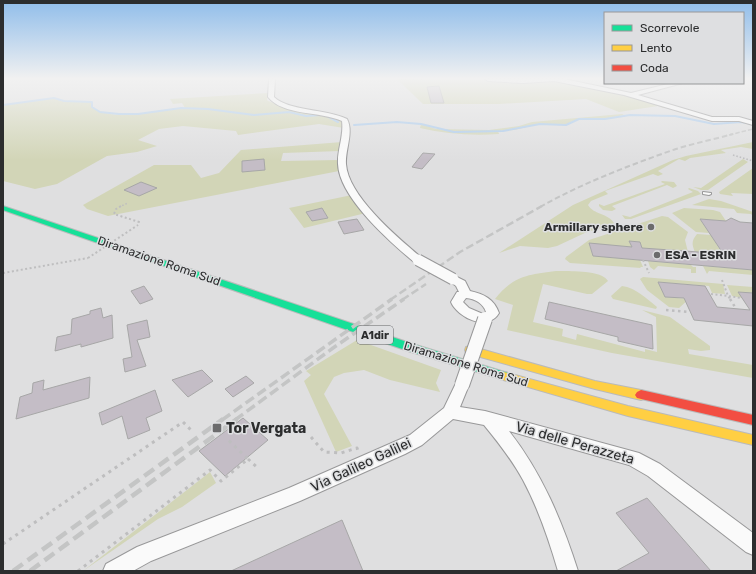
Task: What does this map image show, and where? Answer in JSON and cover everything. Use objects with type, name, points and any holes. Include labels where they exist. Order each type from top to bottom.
[{"type":"highway","name":"Diramazione Roma Sud","points":[[3,208],[412,348],[529,384],[628,411],[753,440]]},
{"type":"highway","name":"Diramazione Roma Sud","points":[[460,347],[589,383],[753,420]]},
{"type":"street","points":[[285,106],[330,114],[345,120],[347,125],[344,134],[342,166],[349,186],[381,226],[418,260],[461,284],[466,294]]},
{"type":"street","points":[[671,106],[712,118],[739,119],[753,123]]},
{"type":"street","points":[[485,319],[458,306],[458,298],[466,294],[475,295],[490,304],[492,313],[485,319],[462,385],[450,412],[490,420],[514,449],[532,478],[545,507],[568,571]]},
{"type":"street","name":"Via Galileo Galilei","points":[[113,571],[144,554],[294,495],[390,454],[416,440],[450,412]]},
{"type":"street","name":"Via delle Perazzeta","points":[[490,420],[633,458],[654,470],[753,545]]},
{"type":"path","points":[[732,155],[753,161]]},
{"type":"path","points":[[3,273],[88,258],[138,225],[139,222],[116,215],[114,212],[116,209],[128,204]]},
{"type":"path","points":[[643,260],[649,273]]},
{"type":"path","points":[[722,280],[728,296],[735,307]]},
{"type":"path","points":[[711,294],[741,298]]},
{"type":"path","points":[[666,310],[689,312]]},
{"type":"path","points":[[3,544],[183,422],[191,430]]},
{"type":"path","points":[[311,437],[324,452],[341,453],[357,448]]},
{"type":"path","points":[[227,439],[258,468]]},
{"type":"path","points":[[78,571],[210,470],[221,481],[248,459]]},
{"type":"green space","points":[[3,106],[92,106],[102,112],[125,115],[185,108],[184,106],[283,106],[293,109],[315,112],[345,121],[344,128],[319,124],[238,135],[236,131],[183,126],[159,129],[138,140],[157,146],[137,152],[107,156],[57,184],[35,189],[3,181]]},
{"type":"green space","points":[[603,106],[669,106],[663,108],[658,106],[619,112]]},
{"type":"green space","points":[[624,115],[605,119],[579,119],[566,125],[540,124],[514,130],[498,131],[499,134],[459,134],[420,128],[421,124],[436,129],[489,130],[519,126],[532,122]]},
{"type":"green space","points":[[342,142],[340,151],[283,153],[281,161],[340,160],[339,171],[108,216],[87,209],[83,205],[154,165],[191,165],[201,178],[219,173],[241,150]]},
{"type":"green space","points":[[753,142],[753,149],[741,147],[721,150],[726,153],[690,158],[685,161],[679,159],[658,171],[663,174],[658,176],[653,174],[605,191],[608,194],[591,201],[588,205],[594,211],[608,217],[614,223],[611,225],[587,232],[557,246],[548,248],[520,246],[499,253],[573,205],[673,160]]},
{"type":"green space","points":[[743,159],[748,162],[708,190],[701,190],[693,187],[701,188]]},
{"type":"green space","points":[[753,168],[753,194],[731,193],[733,196],[720,194],[719,192]]},
{"type":"green space","points":[[661,182],[674,182],[677,186],[673,188],[667,185],[612,206],[616,209],[612,211],[603,210],[599,206],[599,204],[604,206],[665,184]]},
{"type":"green space","points":[[688,189],[698,191],[701,194],[631,219],[625,219],[622,215],[630,217],[693,192]]},
{"type":"green space","points":[[352,195],[366,213],[304,228],[289,208]],"holes":[[[322,208],[328,218],[312,221],[307,212]]]},
{"type":"green space","points":[[709,199],[721,201],[753,212],[753,216],[751,214],[737,213],[734,209],[692,205]]},
{"type":"green space","points":[[684,208],[713,210],[720,212],[726,221],[700,219],[709,233],[696,232],[672,213]]},
{"type":"green space","points":[[662,216],[668,217],[688,232],[685,240],[688,252],[642,248],[640,242],[629,241],[632,247],[589,244],[593,256],[640,260],[643,267],[640,267],[641,268],[570,263],[565,259],[589,240]]},
{"type":"green space","points":[[697,234],[711,235],[720,250],[734,251],[739,259],[701,256],[699,252],[695,252],[693,245],[693,241]]},
{"type":"green space","points":[[648,261],[691,265],[696,267],[696,273],[691,273],[691,269],[658,266],[654,270],[650,267]]},
{"type":"green space","points":[[703,266],[753,270],[753,275],[709,271],[707,274]]},
{"type":"green space","points":[[556,271],[592,273],[605,277],[608,281],[592,294],[543,284],[533,322],[563,329],[562,336],[576,340],[577,334],[645,352],[645,349],[657,352],[656,317],[642,310],[670,317],[710,346],[710,350],[701,351],[688,349],[689,354],[753,365],[753,378],[612,353],[507,330],[513,305],[495,299],[502,291],[515,281],[529,275]]},
{"type":"green space","points":[[643,277],[723,284],[725,294],[712,293],[709,286],[658,282],[665,297],[689,299],[679,308],[669,307],[647,290],[640,279]]},
{"type":"green space","points":[[727,285],[753,287],[753,293],[739,292],[742,298],[732,296]]},
{"type":"green space","points":[[622,286],[641,294],[657,307],[656,309],[613,299],[611,296]]},
{"type":"green space","points":[[357,340],[441,370],[436,383],[440,392],[390,380],[364,370],[344,373],[334,377],[324,394],[352,446],[336,452],[304,381],[311,375],[306,371]]},
{"type":"green space","points":[[210,472],[216,483],[182,507],[158,519],[83,571]]},
{"type":"building","points":[[423,153],[435,154],[422,169],[412,167]]},
{"type":"building","points":[[264,159],[265,170],[242,172],[242,161]]},
{"type":"building","points":[[141,182],[157,188],[139,196],[124,190]]},
{"type":"building","points":[[322,208],[328,218],[312,221],[306,212]]},
{"type":"building","points":[[731,218],[740,222],[753,223],[753,270],[593,256],[589,243],[632,247],[629,241],[640,242],[642,248],[699,252],[701,256],[726,258],[700,219],[726,221]]},
{"type":"building","points":[[357,219],[364,230],[344,234],[338,222]]},
{"type":"building","points":[[658,282],[705,286],[717,307],[750,310],[738,292],[753,293],[753,326],[694,320],[684,298],[665,297]]},
{"type":"building","points":[[144,286],[153,299],[140,304],[131,291]]},
{"type":"building","points":[[549,302],[652,325],[653,349],[618,341],[618,337],[545,319]]},
{"type":"building","points":[[101,308],[103,318],[112,315],[113,338],[81,347],[81,344],[55,351],[57,337],[71,334],[72,319],[90,314],[90,311]]},
{"type":"building","points":[[147,320],[150,337],[137,340],[146,366],[125,372],[123,359],[132,357],[127,325]]},
{"type":"building","points":[[202,370],[213,381],[188,397],[172,380]]},
{"type":"building","points":[[246,376],[254,383],[233,397],[225,389]]},
{"type":"building","points":[[90,377],[89,398],[16,419],[20,397],[32,393],[33,383],[44,380],[43,390]]},
{"type":"building","points":[[155,390],[162,411],[146,418],[150,430],[128,439],[122,416],[102,425],[99,413]]},
{"type":"building","name":"Tor Vergata","points":[[243,418],[268,440],[225,476],[199,451]]},
{"type":"building","points":[[647,498],[711,571],[616,571],[649,553],[616,513]]},
{"type":"building","points":[[342,520],[363,571],[231,571]]},
{"type":"waterway","points":[[92,106],[100,112],[119,114],[138,114],[181,108],[208,109],[254,115],[289,112],[306,116],[321,115]]},
{"type":"waterway","points":[[354,125],[397,122],[421,124],[454,132],[503,131],[540,124],[566,125],[579,119],[605,119],[630,115],[675,116],[714,124],[741,122],[753,124]]},
{"type":"waterway","points":[[327,116],[338,122]]},
{"type":"railway","points":[[733,134],[753,129]]},
{"type":"railway","points":[[542,206],[587,183],[636,163],[678,149],[733,134]]},
{"type":"railway","points":[[729,135],[733,134]]},
{"type":"railway","points":[[390,300],[460,252],[542,206]]},
{"type":"railway","points":[[402,300],[426,284]]},
{"type":"railway","points":[[222,420],[392,299]]},
{"type":"railway","points":[[235,420],[333,348],[404,299]]},
{"type":"railway","points":[[13,571],[223,419]]},
{"type":"railway","points":[[30,571],[237,419]]},
{"type":"traffic: fast","points":[[3,208],[412,348],[504,376]]},
{"type":"traffic: slow","points":[[470,350],[595,385],[641,395]]},
{"type":"traffic: slow","points":[[504,376],[628,411],[753,440]]},
{"type":"traffic: jam","points":[[641,395],[753,420]]},
{"type":"place","name":"Armillary sphere","points":[[651,227]]},
{"type":"place","name":"ESA - ESRIN","points":[[657,255]]},
{"type":"place","name":"Tor Vergata","points":[[217,428]]}]
